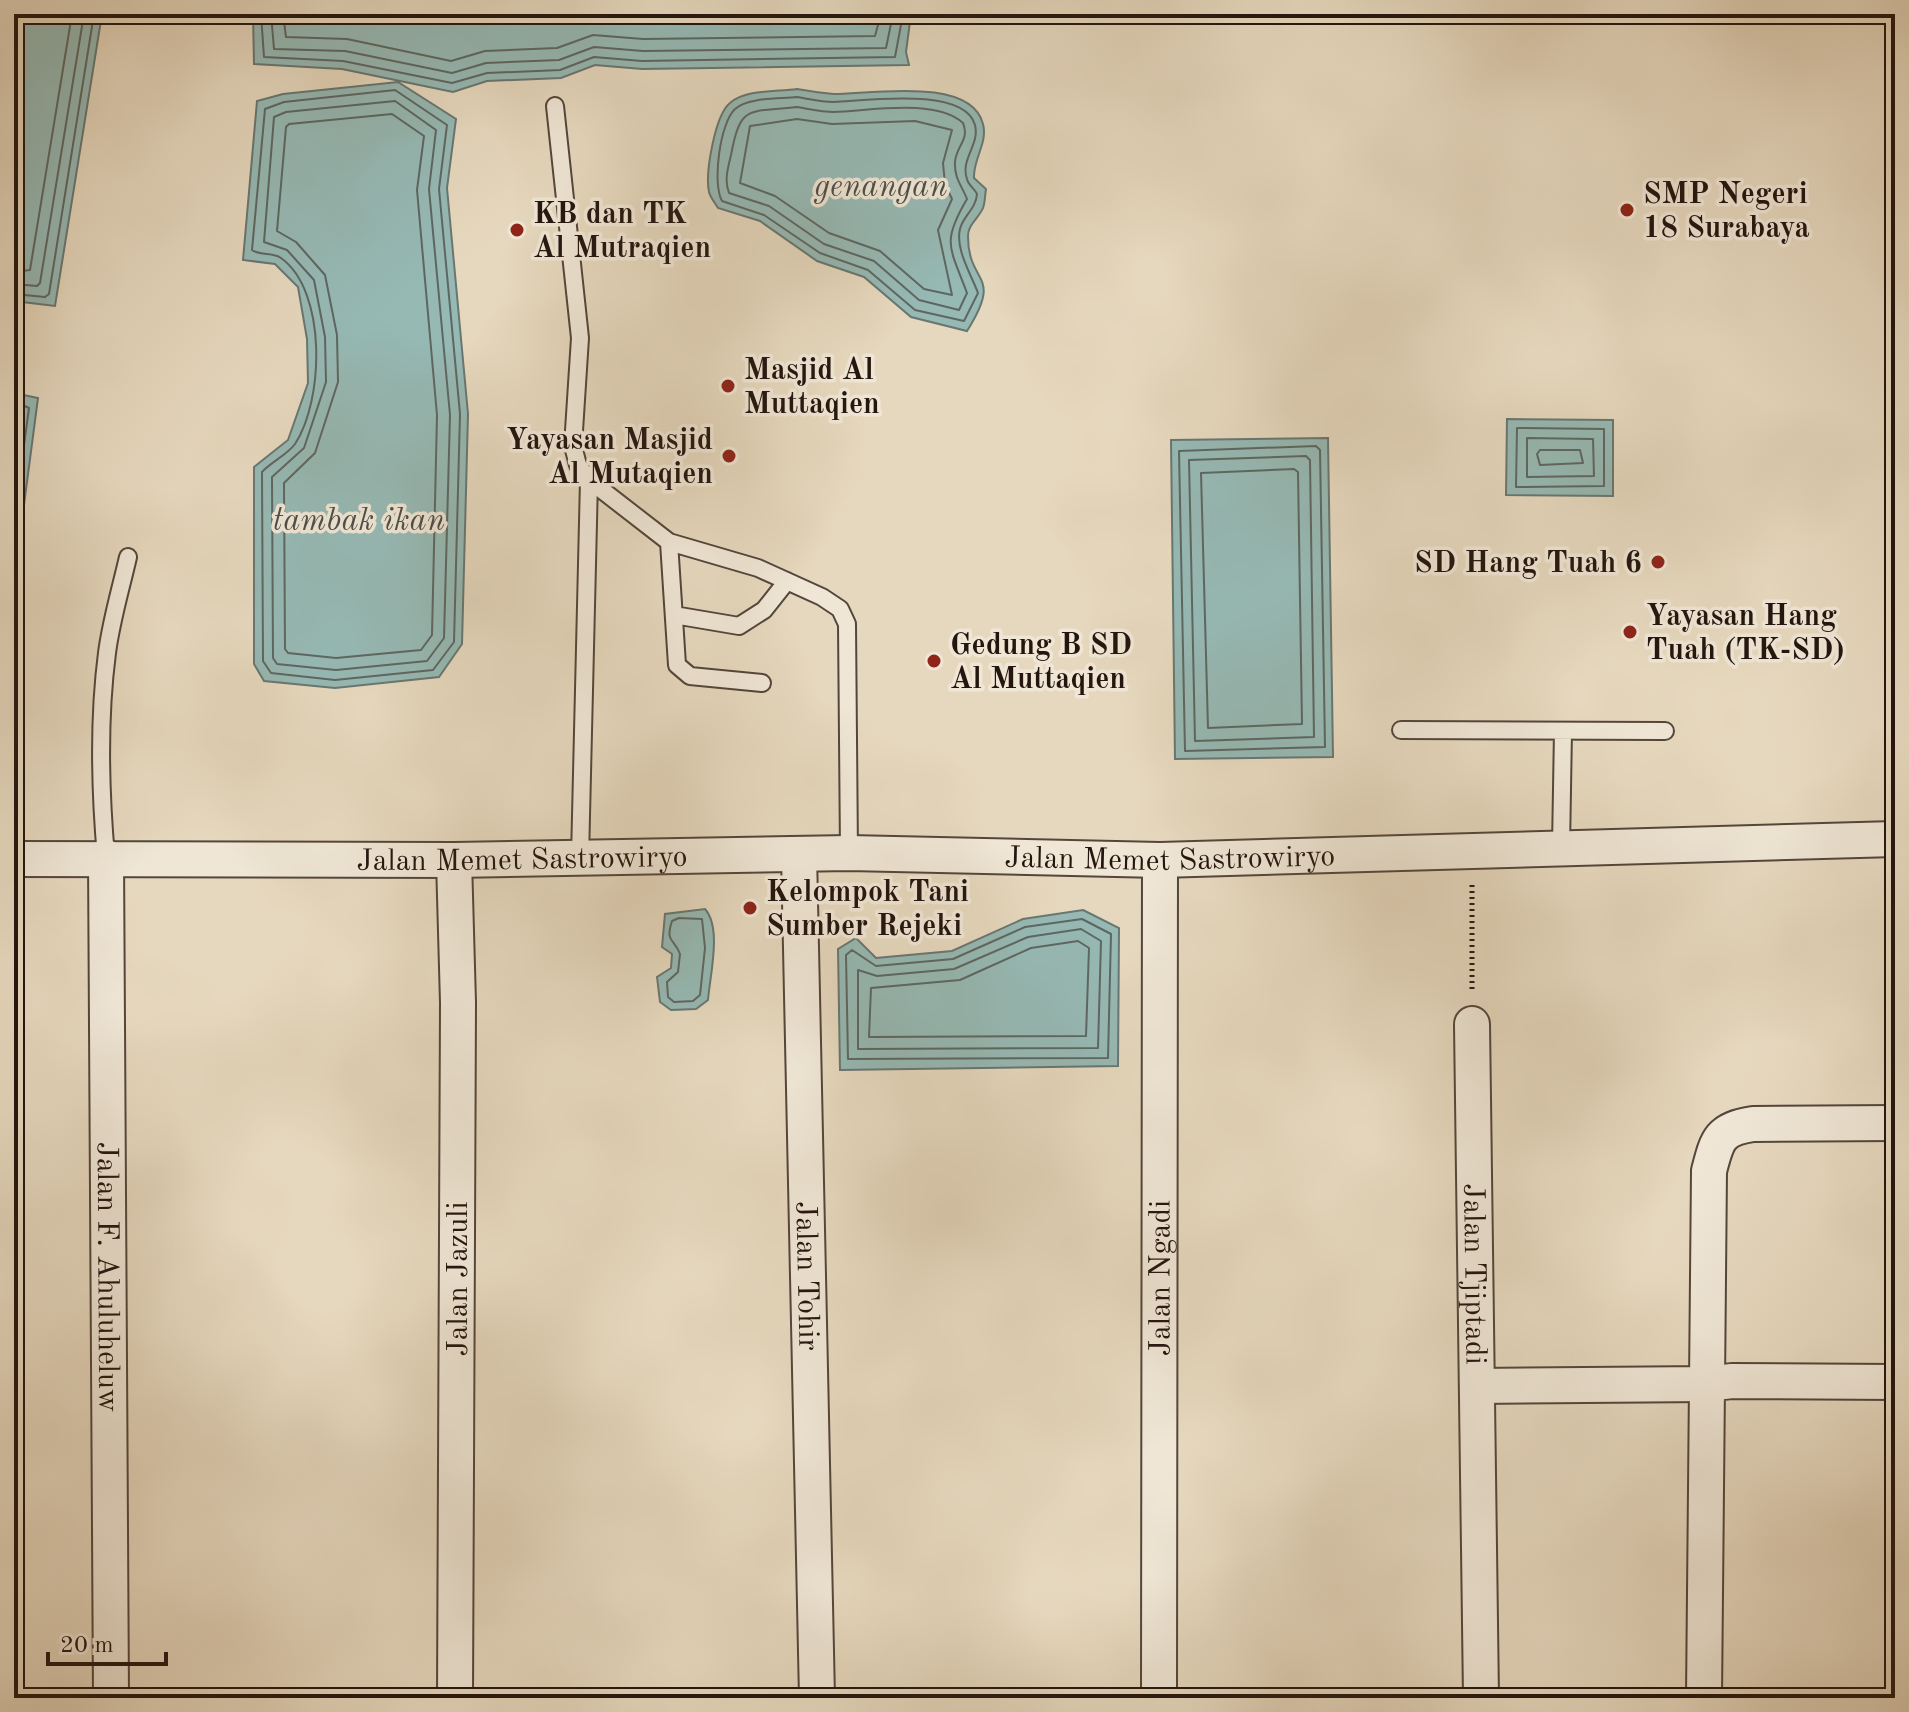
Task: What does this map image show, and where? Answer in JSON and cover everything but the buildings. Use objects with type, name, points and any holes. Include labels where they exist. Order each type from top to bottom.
[{"type":"street","name":"Jalan Memet Sastrowiryo","points":[[14,859],[454,860],[849,853],[1160,860],[1895,839]]},
{"type":"street","name":"Jalan Tohir","points":[[799,854],[817,1698]]},
{"type":"street","name":"Jalan F. Ahuluheluw","points":[[106,857],[111,1698]]},
{"type":"street","name":"Jalan Jazuli","points":[[454,860],[458,1003],[455,1698]]},
{"type":"street","name":"Jalan Ngadi","points":[[1159,1698],[1160,860]]},
{"type":"street","name":"Jalan Tjiptadi","points":[[1472,1024],[1481,1698]]},
{"type":"street","points":[[1704,1698],[1709,1171],[1717,1141],[1732,1127],[1753,1124],[1895,1123]]},
{"type":"street","points":[[1477,1386],[1707,1384],[1732,1381],[1895,1382]]},
{"type":"lane","points":[[555,106],[580,338],[573,446],[578,465],[589,480],[669,542],[758,568],[840,609],[847,624],[849,853]]},
{"type":"lane","points":[[580,858],[589,480]]},
{"type":"lane","points":[[669,542],[677,665],[690,676],[762,683]]},
{"type":"lane","points":[[106,857],[99,779],[101,710],[107,650],[128,557]]},
{"type":"lane","points":[[674,615],[739,626],[764,610],[787,581]]},
{"type":"lane","points":[[1401,730],[1665,731]]},
{"type":"lane","points":[[1561,847],[1563,731]]},
{"type":"path","points":[[1472,850],[1472,1024]]},
{"type":"water","points":[[14,14],[102,14],[55,306],[14,301]]},
{"type":"water","points":[[253,14],[911,14],[906,52],[909,65],[642,69],[595,65],[561,78],[487,81],[453,92],[342,69],[254,64]]},
{"type":"water","name":"tambak ikan","points":[[398,82],[456,119],[447,188],[468,414],[462,644],[439,677],[335,688],[264,681],[254,664],[254,467],[288,440],[308,383],[307,339],[298,287],[275,264],[243,260],[257,101],[283,94]]},
{"type":"water","name":"genangan","points":[[797,89],[834,94],[894,91],[940,93],[960,99],[975,109],[984,131],[974,178],[986,189],[983,208],[968,236],[969,252],[984,288],[978,312],[967,331],[911,317],[864,277],[817,261],[760,221],[718,208],[709,192],[708,172],[712,145],[725,109],[744,95]]},
{"type":"water","points":[[14,393],[38,398],[14,581]]},
{"type":"water","points":[[1507,419],[1613,420],[1613,496],[1506,495]]},
{"type":"water","points":[[1328,438],[1333,757],[1175,759],[1171,440]]},
{"type":"water","points":[[705,909],[710,917],[714,940],[708,1000],[696,1009],[671,1010],[660,1002],[657,977],[671,968],[672,954],[662,947],[665,914]]},
{"type":"water","points":[[1083,910],[1119,928],[1118,1066],[840,1070],[838,949],[856,938],[876,958],[952,951],[1023,919]]},
{"type":"place","name":"SMP Negeri 18 Surabaya","points":[[1627,210]]},
{"type":"place","name":"KB dan TK Al Mutraqien","points":[[517,230]]},
{"type":"place","name":"Masjid Al Muttaqien","points":[[728,386]]},
{"type":"place","name":"Yayasan Masjid Al Mutaqien","points":[[729,456]]},
{"type":"place","name":"SD Hang Tuah 6","points":[[1658,562]]},
{"type":"place","name":"Yayasan Hang Tuah (TK-SD)","points":[[1630,632]]},
{"type":"place","name":"Gedung B SD Al Muttaqien","points":[[934,661]]},
{"type":"place","name":"Kelompok Tani Sumber Rejeki","points":[[750,908]]}]
